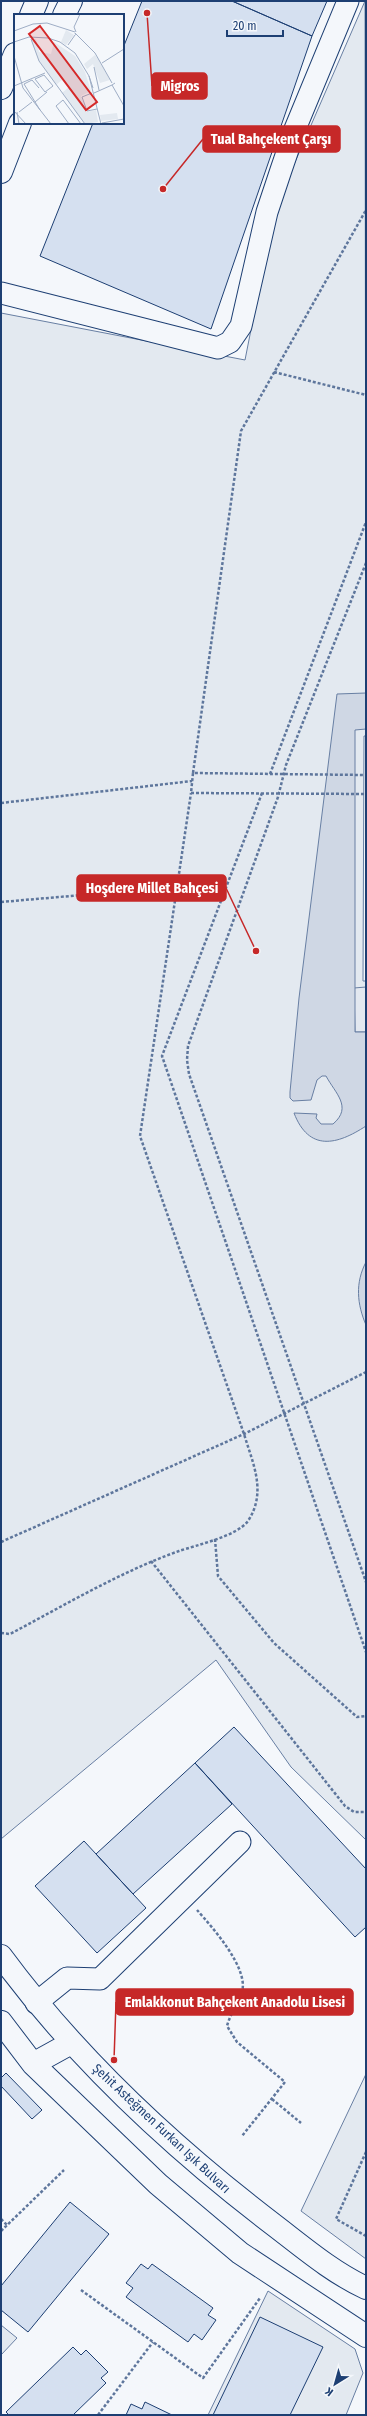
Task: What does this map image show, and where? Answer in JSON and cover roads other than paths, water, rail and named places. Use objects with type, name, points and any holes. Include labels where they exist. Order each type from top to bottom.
[{"type":"main road","points":[[31,14],[37,1]]},
{"type":"main road","points":[[64,14],[70,1]]},
{"type":"main road","points":[[1,88],[14,56]]},
{"type":"main road","points":[[1,172],[20,124]]},
{"type":"main road","name":"Şehit Asteğmen Furkan Işık Bulvarı","points":[[1,1956],[36,2003],[71,2043],[172,2140],[237,2196],[344,2278],[366,2288]]},
{"type":"main road","points":[[1,2022],[33,2064],[158,2184],[240,2253],[366,2336]]},
{"type":"main road","points":[[33,2064],[71,2043]]},
{"type":"lane","points":[[1,293],[218,348],[230,342],[241,326],[267,212],[293,136],[348,1]]},
{"type":"lane","points":[[36,2003],[67,1978],[100,1979],[240,1842]]},
{"type":"place","name":"Migros","points":[[147,13]]},
{"type":"place","name":"Tual Bahçekent Çarşı","points":[[163,189]]},
{"type":"place","name":"Hoşdere Millet Bahçesi","points":[[256,951]]},
{"type":"place","name":"Emlakkonut Bahçekent Anadolu Lisesi","points":[[114,2060]]}]
